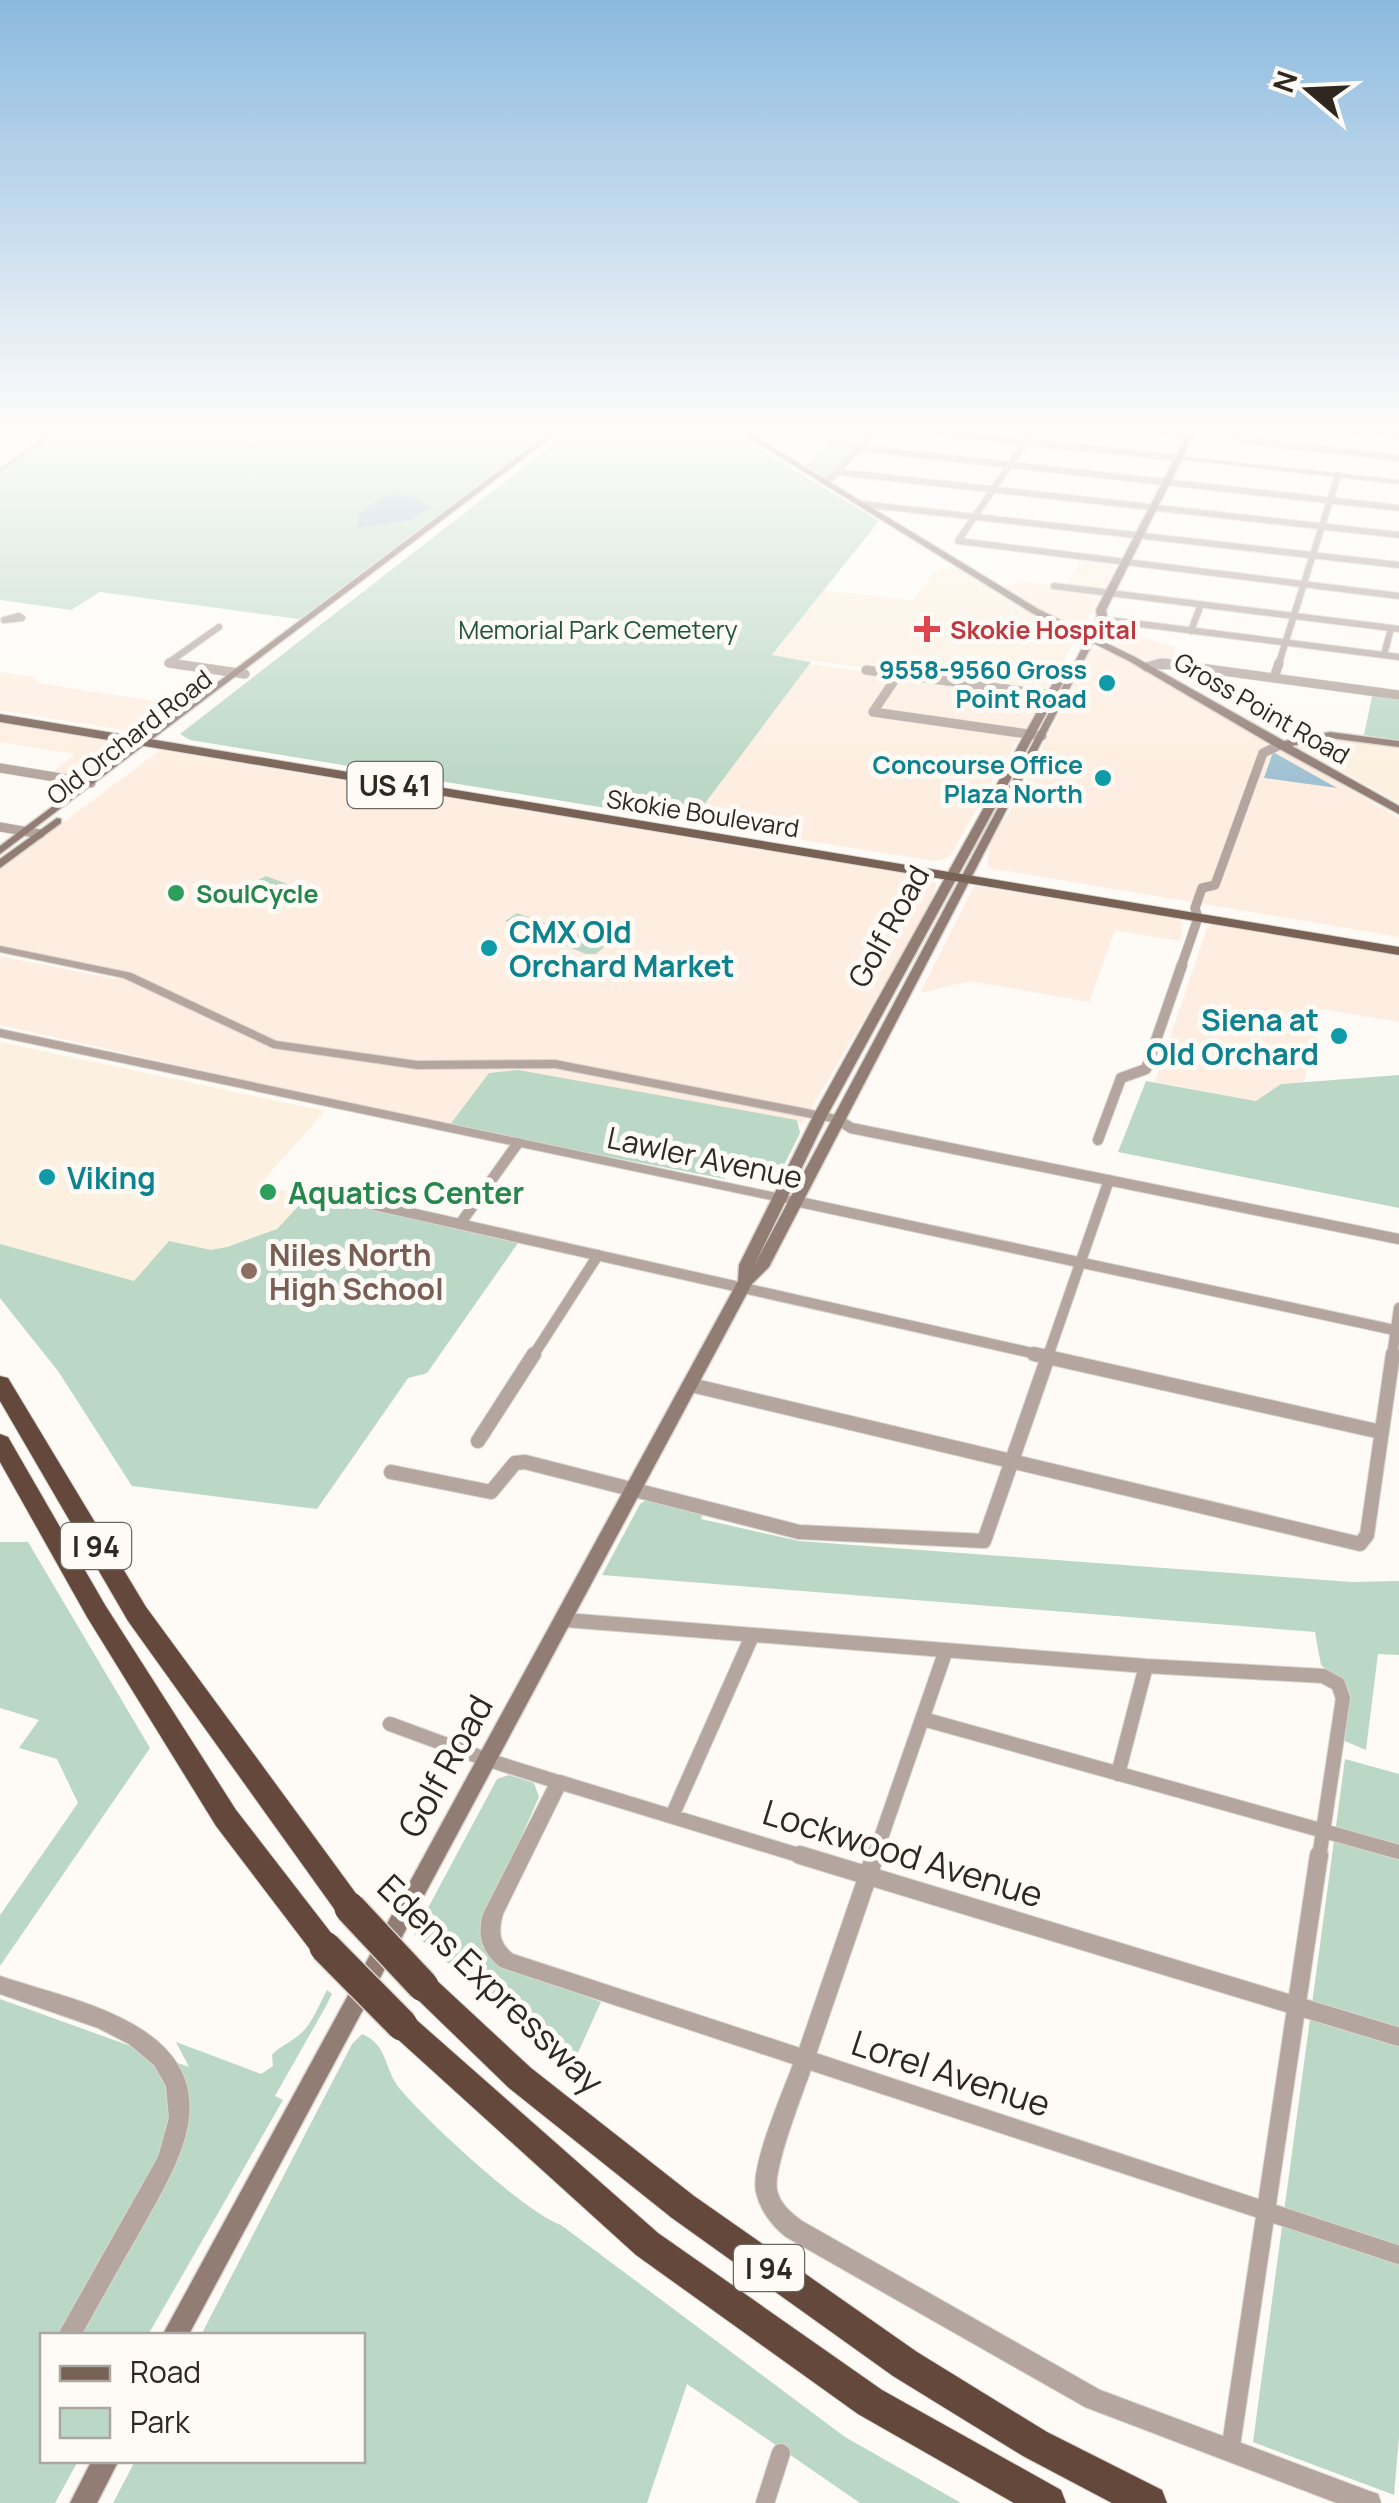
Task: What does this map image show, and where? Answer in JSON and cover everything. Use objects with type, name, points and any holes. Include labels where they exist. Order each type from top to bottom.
[{"type":"highway","name":"Edens Expressway","points":[[0,1383],[138,1614],[350,1908],[423,1986],[520,2078],[683,2207],[904,2364],[1035,2444],[1148,2503]]},
{"type":"highway","name":"I 94","points":[[0,1442],[96,1611],[226,1818],[325,1947],[402,2025],[647,2244],[870,2402],[1048,2503]]},
{"type":"main road","name":"Old Orchard Road","points":[[0,865],[403,548]]},
{"type":"main road","name":"Gross Point Road","points":[[930,548],[1399,811]]},
{"type":"main road","name":"Golf Road","points":[[1036,736],[1051,695],[1101,614],[1133,548]]},
{"type":"main road","name":"Golf Road","points":[[176,2333],[635,1490],[744,1284],[747,1265],[833,1126],[1086,638]]},
{"type":"main road","name":"Skokie Boulevard","points":[[0,715],[1196,913],[1399,941]]},
{"type":"main road","points":[[1280,745],[1330,735],[1399,744]]},
{"type":"main road","name":"Old Orchard Road","points":[[0,851],[153,741]]},
{"type":"main road","name":"Golf Road","points":[[788,1200],[820,1116],[961,875]]},
{"type":"main road","name":"Skokie Boulevard","points":[[1196,913],[1399,951]]},
{"type":"main road","points":[[83,2503],[104,2463]]},
{"type":"street","points":[[1007,548],[1399,596]]},
{"type":"street","points":[[1259,548],[1399,564]]},
{"type":"street","points":[[1274,678],[1315,548]]},
{"type":"street","points":[[1054,586],[1395,628],[1384,656]]},
{"type":"street","points":[[1191,631],[1202,604]]},
{"type":"street","points":[[1101,614],[1191,631],[1399,657]]},
{"type":"street","points":[[219,626],[168,663],[240,673]]},
{"type":"street","points":[[1146,667],[1162,663],[1399,695]]},
{"type":"street","points":[[866,670],[1051,695]]},
{"type":"street","points":[[898,674],[873,712],[1036,736]]},
{"type":"street","points":[[1098,1140],[1122,1078],[1146,1069],[1202,888],[1216,886],[1263,753],[1280,745]]},
{"type":"street","points":[[0,768],[91,783]]},
{"type":"street","points":[[0,827],[40,834]]},
{"type":"street","points":[[0,949],[127,975],[273,1044],[416,1065],[555,1064],[820,1116],[833,1126],[1399,1239]]},
{"type":"street","name":"Lawler Avenue","points":[[0,1033],[1397,1331]]},
{"type":"street","points":[[460,1224],[518,1143]]},
{"type":"street","points":[[391,1472],[491,1492],[515,1464],[525,1462],[799,1532],[984,1541],[1109,1180]]},
{"type":"street","points":[[326,1194],[744,1284],[1048,1358],[1381,1432]]},
{"type":"street","points":[[478,1441],[598,1255]]},
{"type":"street","points":[[691,1385],[1360,1544],[1366,1534],[1399,1308]]},
{"type":"street","points":[[565,1620],[1146,1666],[1323,1676],[1338,1684],[1343,1698],[1230,2452]]},
{"type":"street","points":[[672,1816],[752,1636]]},
{"type":"street","points":[[946,1650],[770,2160],[766,2190],[770,2204],[794,2229],[838,2257],[1093,2399],[1370,2503]]},
{"type":"street","points":[[1118,1774],[1146,1666]]},
{"type":"street","points":[[923,1719],[1399,1852]]},
{"type":"street","name":"Lockwood Avenue","points":[[390,1724],[488,1760],[1399,2038]]},
{"type":"street","name":"Lorel Avenue","points":[[560,1782],[493,1914],[489,1942],[507,1961],[1399,2256]]},
{"type":"street","points":[[0,1985],[124,2030],[153,2046],[168,2067],[181,2098],[178,2134],[168,2160],[70,2333]]},
{"type":"street","points":[[766,2503],[781,2453]]},
{"type":"shaded area","points":[[1081,559],[1118,563],[1081,632],[999,587],[1024,582],[1065,587]]},
{"type":"shaded area","name":"Skokie Hospital","points":[[952,566],[1077,637],[1047,689],[772,656],[824,590],[913,600],[933,573]]},
{"type":"shaded area","points":[[1106,623],[1138,628],[1136,635],[1176,647],[1171,661],[1155,664],[1099,637]]},
{"type":"shaded area","points":[[1091,649],[1101,649],[1151,672],[1399,818],[1399,937],[990,868],[987,864],[991,840],[1015,803]]},
{"type":"shaded area","points":[[809,664],[1046,697],[951,855],[944,859],[934,861],[691,822]]},
{"type":"shaded area","points":[[0,672],[35,677],[38,683],[187,706],[149,734],[0,710]]},
{"type":"shaded area","points":[[0,720],[121,742],[125,749],[88,778],[53,772],[75,754],[0,742]]},
{"type":"shaded area","points":[[1338,737],[1399,746],[1399,803],[1295,745]]},
{"type":"shaded area","points":[[160,750],[924,877],[936,883],[933,901],[801,1126],[797,1120],[489,1073],[449,1126],[0,1025],[0,956],[115,979],[123,972],[0,945],[0,870]]},
{"type":"shaded area","points":[[974,886],[1177,918],[1183,923],[1180,941],[1115,930],[1089,1002],[970,981],[920,993]]},
{"type":"shaded area","points":[[1214,924],[1399,954],[1399,1022],[1322,1009],[1304,1082],[1281,1084],[1256,1101],[1155,1082],[1207,928]]},
{"type":"shaded area","name":"Niles North High School","points":[[0,1042],[325,1111],[259,1185],[518,1243],[427,1373],[409,1378],[320,1505],[58,1371],[0,1299]]},
{"type":"green space","points":[[0,548],[398,548],[299,619],[100,592],[71,610],[0,600]]},
{"type":"green space","name":"Memorial Park Cemetery","points":[[420,548],[858,548],[772,655],[811,662],[691,822],[190,740],[180,734]]},
{"type":"green space","points":[[1373,692],[1399,696],[1399,740],[1364,735]]},
{"type":"green space","points":[[266,876],[322,897],[304,907],[247,886]]},
{"type":"green space","points":[[517,913],[604,947],[596,954],[586,954],[505,921]]},
{"type":"green space","points":[[518,1070],[797,1120],[800,1133],[780,1173],[735,1164],[725,1179],[449,1126],[489,1073]]},
{"type":"green space","points":[[1399,1075],[1399,1208],[1118,1152],[1146,1081],[1256,1101],[1281,1084]]},
{"type":"green space","name":"Niles North High School","points":[[309,1195],[518,1243],[427,1373],[408,1378],[317,1509],[132,1486],[58,1371],[0,1298],[0,1244],[134,1281],[169,1241],[211,1250],[227,1247],[277,1229]]},
{"type":"green space","points":[[648,1499],[704,1511],[701,1519],[799,1541],[1352,1582],[1399,1581],[1399,1655],[1378,1654],[1366,1750],[1342,1740],[1348,1688],[1321,1665],[1315,1632],[602,1575],[640,1504]]},
{"type":"green space","points":[[0,1542],[28,1542],[150,1748],[0,1966],[0,1915],[78,1803],[57,1759],[19,1748],[39,1720],[0,1708]]},
{"type":"green space","points":[[1345,1759],[1399,1774],[1399,2437],[1394,2495],[1253,2442]]},
{"type":"green space","points":[[509,1775],[534,1783],[539,1797],[482,1925],[482,1946],[495,1963],[601,2002],[571,2068],[414,1934],[497,1779]]},
{"type":"green space","points":[[327,1990],[332,1994],[275,2096],[283,2100],[149,2333],[40,2333],[40,2463],[77,2463],[55,2503],[0,2503],[0,1999],[189,2067],[176,2042],[261,2074],[273,2066],[272,2055],[308,2026]]},
{"type":"green space","points":[[362,2034],[377,2044],[395,2082],[413,2104],[501,2185],[561,2225],[845,2437],[961,2503],[860,2503],[687,2384],[647,2503],[113,2503],[134,2463],[365,2463],[365,2333],[202,2333],[352,2044]]},
{"type":"water","points":[[1273,752],[1337,788],[1264,778]]},
{"type":"place","name":"Skokie Hospital","points":[[927,629]]},
{"type":"place","name":"9558-9560 Gross Point Road","points":[[1107,683]]},
{"type":"place","name":"Concourse Office Plaza North","points":[[1103,778]]},
{"type":"place","name":"SoulCycle","points":[[176,893]]},
{"type":"place","name":"CMX Old Orchard Market","points":[[489,948]]},
{"type":"place","name":"Siena at Old Orchard","points":[[1339,1036]]},
{"type":"place","name":"Viking","points":[[47,1177]]},
{"type":"place","name":"Aquatics Center","points":[[268,1192]]},
{"type":"place","name":"Niles North High School","points":[[249,1271]]}]
